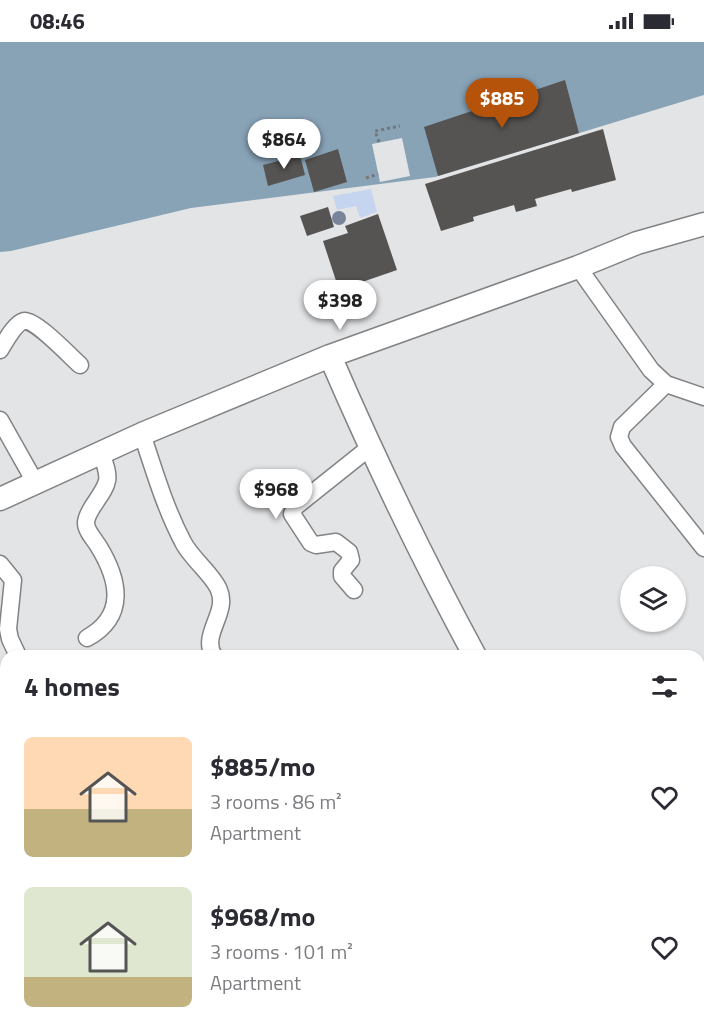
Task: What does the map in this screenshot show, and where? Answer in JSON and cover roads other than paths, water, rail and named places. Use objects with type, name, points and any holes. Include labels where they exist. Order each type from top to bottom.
[{"type":"street","points":[[0,499],[142,434],[330,356],[578,267],[637,243],[704,224]]},
{"type":"street","points":[[578,267],[651,370],[666,384],[704,397]]},
{"type":"street","points":[[0,350],[18,324],[28,321],[37,326],[81,365]]},
{"type":"street","points":[[330,356],[369,448],[418,548],[473,650]]},
{"type":"street","points":[[666,384],[622,427],[619,437],[623,446],[704,548]]},
{"type":"street","points":[[0,420],[35,482]]},
{"type":"street","points":[[142,434],[163,497],[183,544],[220,590],[221,611],[209,643],[211,650]]},
{"type":"street","points":[[354,590],[342,576],[342,572],[351,560],[349,552],[336,542],[311,543],[292,514],[296,507],[369,448]]},
{"type":"street","points":[[87,638],[100,631],[107,622],[116,594],[116,585],[109,564],[86,528],[89,513],[108,482],[108,472],[101,452]]},
{"type":"street","points":[[0,564],[13,580],[8,628],[15,650]]}]
